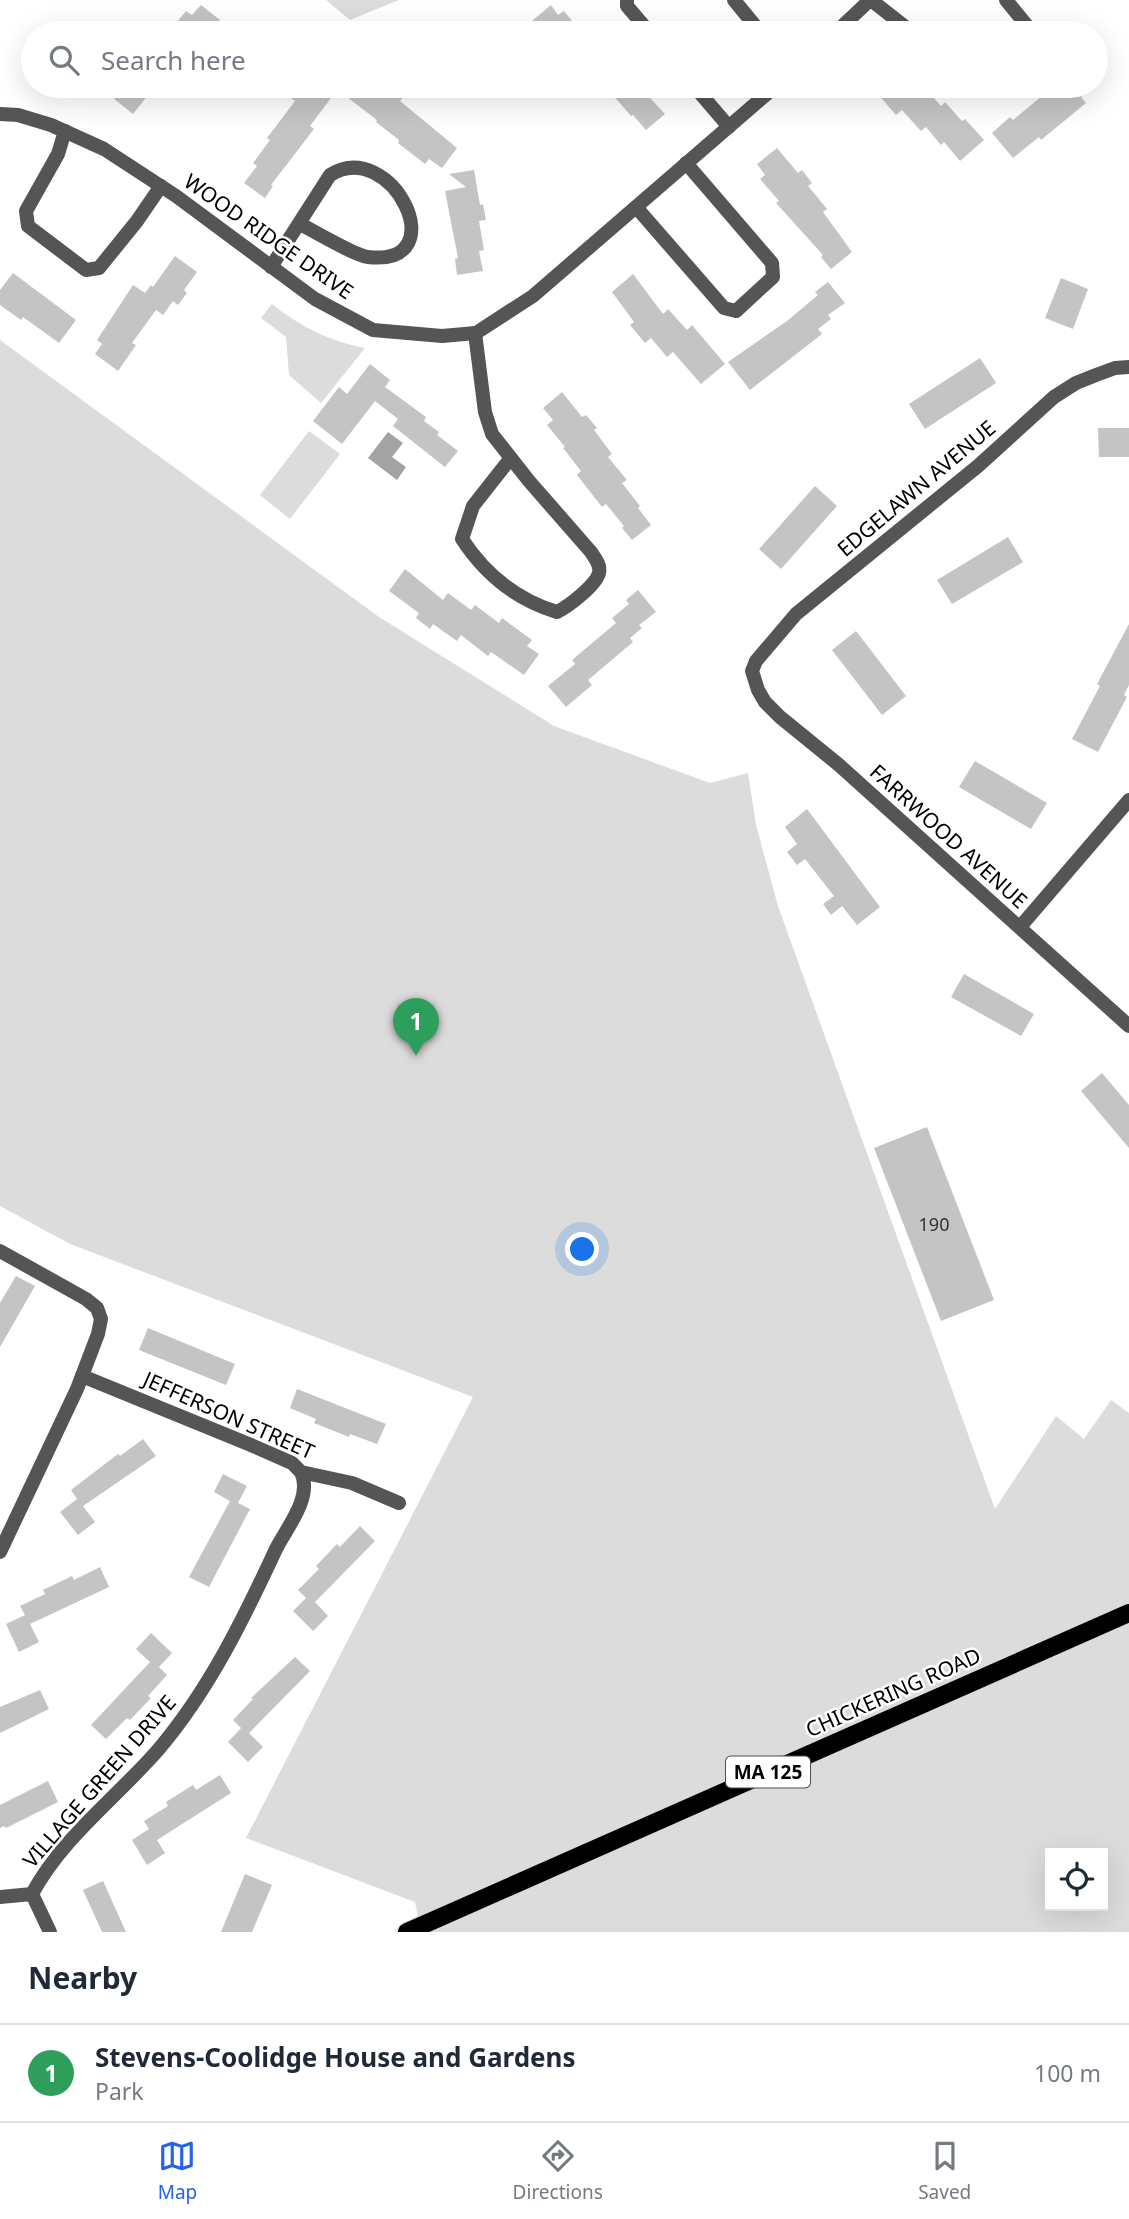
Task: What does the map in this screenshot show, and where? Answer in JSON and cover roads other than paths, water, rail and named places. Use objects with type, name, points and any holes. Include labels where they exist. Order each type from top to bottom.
[{"type":"main road","name":"CHICKERING ROAD","points":[[412,1931],[1129,1613]]},
{"type":"street","points":[[626,0],[627,6],[640,21]]},
{"type":"street","points":[[734,0],[751,21]]},
{"type":"street","points":[[848,21],[871,0],[898,21]]},
{"type":"street","points":[[1006,0],[1023,21]]},
{"type":"street","points":[[704,98],[729,127]]},
{"type":"street","name":"WOOD RIDGE DRIVE","points":[[0,114],[18,115],[65,131],[104,149],[161,186],[315,299],[373,330],[442,335],[475,333],[533,296],[762,98]]},
{"type":"street","points":[[65,131],[58,154],[26,211],[28,226],[86,270],[99,268],[161,186]]},
{"type":"street","points":[[635,207],[724,308],[736,310],[773,278],[772,263],[686,163]]},
{"type":"street","points":[[271,267],[330,175],[341,168],[354,166],[374,173],[389,184],[408,208],[412,220],[409,243],[402,250],[393,256],[366,257],[300,224]]},
{"type":"street","points":[[475,333],[485,412],[492,434],[600,565],[595,581],[567,607],[557,612],[528,601],[488,573],[462,539],[473,506],[510,459]]},
{"type":"street","name":"EDGELAWN AVENUE","points":[[752,671],[756,660],[796,614],[978,466],[1054,397],[1076,383],[1115,368],[1129,367]]},
{"type":"street","name":"FARRWOOD AVENUE","points":[[752,671],[765,702],[839,765],[1129,1026]]},
{"type":"street","points":[[1020,927],[1129,800]]},
{"type":"street","points":[[0,1251],[86,1299],[97,1308],[101,1319],[82,1376],[6,1526],[0,1552]]},
{"type":"street","name":"JEFFERSON STREET","points":[[82,1376],[292,1463],[301,1472],[352,1483],[399,1503]]},
{"type":"street","name":"VILLAGE GREEN DRIVE","points":[[50,1932],[32,1894],[43,1874],[73,1839],[164,1742],[212,1675],[303,1500],[306,1486],[301,1472]]},
{"type":"street","points":[[0,1897],[32,1894]]},
{"type":"place","name":"Stevens-Coolidge House and Gardens","points":[[416,1056]]}]
